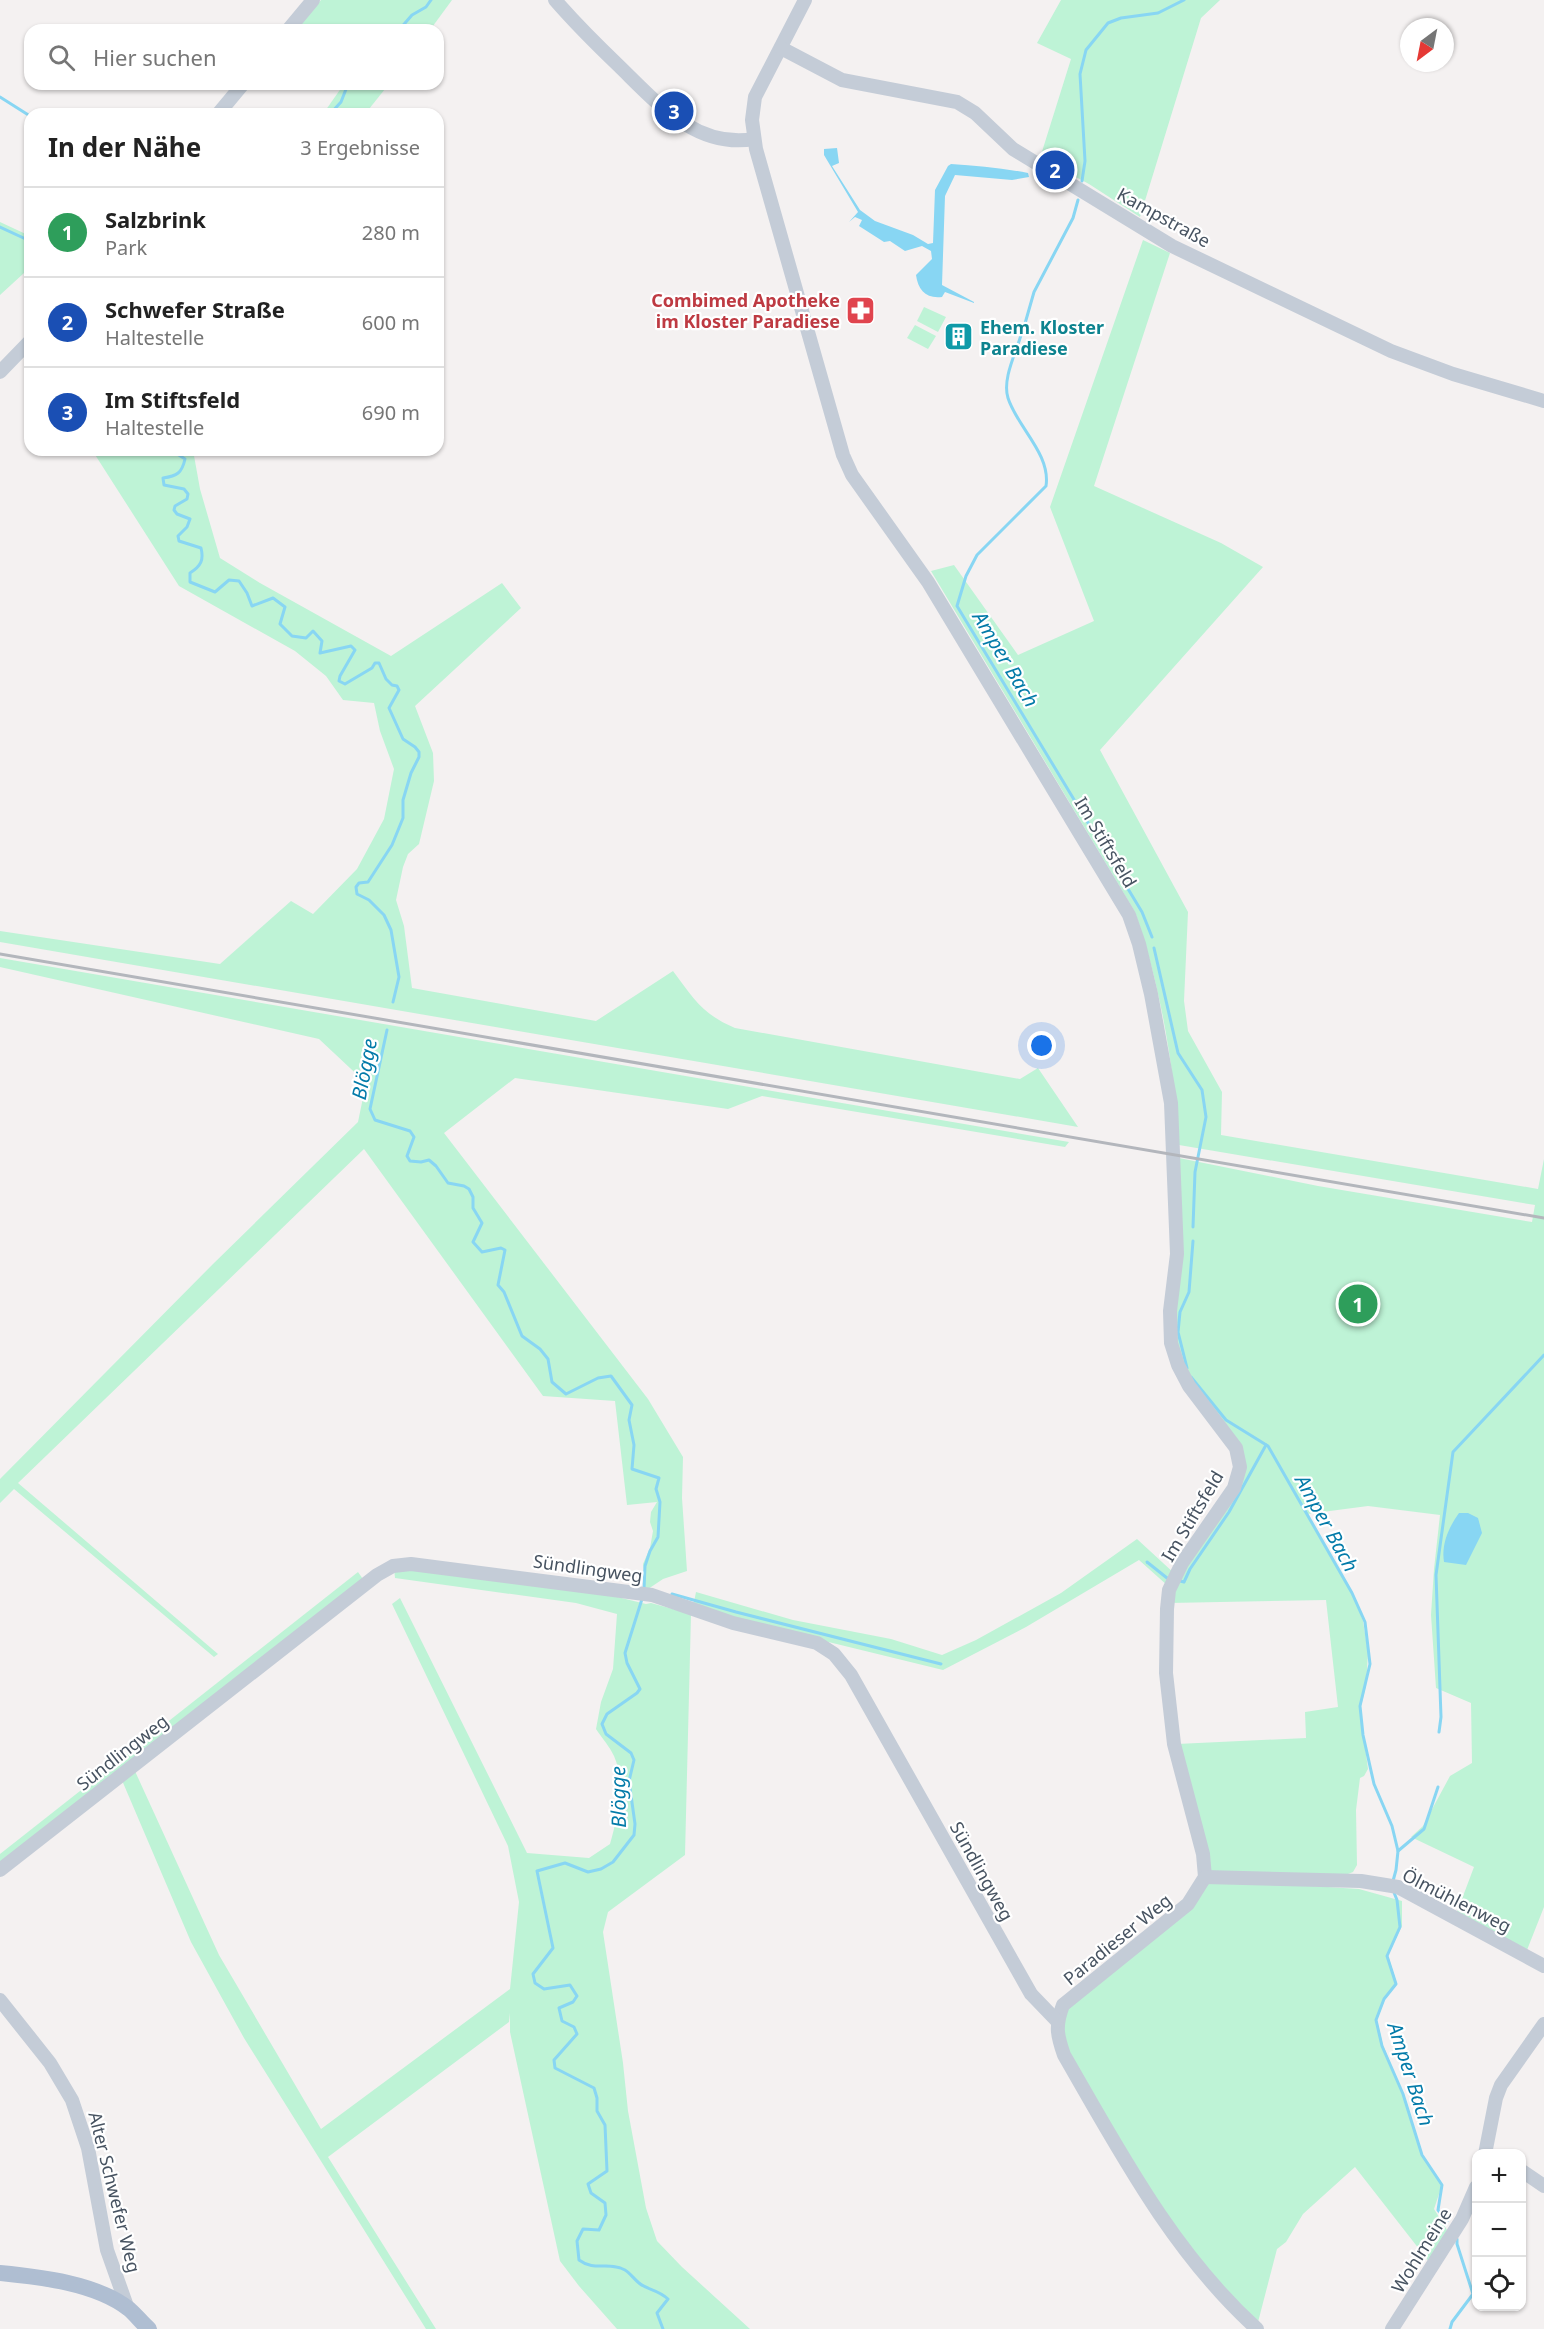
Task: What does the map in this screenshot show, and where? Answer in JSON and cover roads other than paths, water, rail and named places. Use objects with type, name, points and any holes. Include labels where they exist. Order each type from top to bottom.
[{"type":"main road","points":[[0,2273],[36,2276],[96,2291],[128,2308],[149,2329]]},
{"type":"street","points":[[293,24],[313,0]]},
{"type":"street","points":[[555,0],[596,44],[674,117],[694,130],[714,138],[742,141],[754,139]]},
{"type":"street","name":"Im Stiftsfeld","points":[[805,0],[755,97],[752,120],[754,139],[843,455],[852,475],[928,582],[1129,915],[1139,944],[1171,1103],[1177,1254],[1170,1311],[1171,1343],[1178,1365],[1189,1386],[1236,1449],[1240,1467],[1234,1488],[1182,1563],[1169,1590],[1167,1609],[1166,1673],[1174,1744],[1203,1854],[1205,1877]]},
{"type":"street","name":"Kampstraße","points":[[781,48],[842,80],[957,102],[975,113],[1013,149],[1172,246],[1391,351],[1453,374],[1544,400]]},
{"type":"street","points":[[223,108],[238,90]]},
{"type":"street","points":[[0,372],[24,347]]},
{"type":"street","name":"Sündlingweg","points":[[0,1870],[377,1575],[393,1566],[411,1564],[652,1595],[733,1623],[817,1643],[834,1654],[851,1675],[1031,1994],[1057,2021]]},
{"type":"street","name":"Ölmühlenweg","points":[[1205,1877],[1361,1881],[1392,1886],[1544,1966]]},
{"type":"street","name":"Paradieser Weg","points":[[1057,2021],[1064,2005],[1188,1904],[1205,1877]]},
{"type":"street","name":"Alter Schwefer Weg","points":[[0,2000],[50,2063],[72,2100],[88,2148],[107,2250],[128,2308]]},
{"type":"street","points":[[1057,2021],[1058,2038],[1064,2055],[1143,2192],[1208,2281],[1257,2329]]},
{"type":"street","points":[[1489,2149],[1496,2098],[1501,2085],[1544,2024]]},
{"type":"street","points":[[1526,2174],[1544,2186]]},
{"type":"street","name":"Wohlmeine","points":[[1392,2329],[1462,2219],[1472,2196]]},
{"type":"water","points":[[837,148],[839,163],[832,166],[860,210],[875,221],[913,235],[928,244],[933,243],[935,190],[948,166],[951,164],[1000,168],[1028,173],[1029,177],[1012,180],[955,175],[945,196],[942,285],[974,303],[945,292],[942,297],[931,297],[921,289],[916,275],[932,259],[931,251],[922,246],[905,251],[890,241],[884,242],[859,226],[862,220],[855,217],[849,222],[858,212],[824,155],[824,149]]},
{"type":"water","points":[[1459,1513],[1468,1513],[1478,1518],[1482,1533],[1466,1565],[1444,1562],[1443,1555],[1447,1536]]},
{"type":"waterway","name":"Blögge","points":[[404,24],[412,15],[426,7],[431,0]]},
{"type":"waterway","name":"Amper Bach","points":[[1082,181],[1085,161],[1080,74],[1086,50],[1108,23],[1121,18],[1158,13],[1184,0]]},
{"type":"waterway","name":"Blögge","points":[[336,108],[341,102],[346,90]]},
{"type":"waterway","points":[[0,97],[24,112]]},
{"type":"waterway","name":"Amper Bach","points":[[1024,327],[1034,292],[1073,218],[1078,200]]},
{"type":"waterway","points":[[0,227],[24,238]]},
{"type":"waterway","name":"Amper Bach","points":[[1021,335],[1008,374],[1008,398],[1012,409],[1039,452],[1046,474],[1046,486],[977,555],[966,576],[957,606],[1142,912],[1152,937]]},
{"type":"waterway","name":"Blögge","points":[[180,456],[185,459],[182,468],[178,473],[163,478],[164,485],[184,489],[188,494],[187,499],[175,506],[174,510],[177,514],[190,519],[187,527],[178,536],[179,541],[201,548],[202,552],[201,562],[190,573],[190,582],[215,592],[229,580],[239,581],[252,606],[273,598],[285,607],[280,624],[292,636],[306,638],[313,631],[322,641],[320,653],[351,646],[355,650],[339,681],[345,684],[372,668],[375,663],[379,663],[386,679],[399,690],[389,708],[403,739],[415,747],[419,752],[419,757],[411,773],[403,800],[403,818],[392,845],[368,882],[359,883],[356,887],[357,894],[369,900],[384,915],[391,930],[399,977],[393,1002]]},
{"type":"waterway","name":"Amper Bach","points":[[1154,948],[1178,1053],[1202,1090],[1206,1117],[1195,1172],[1193,1227]]},
{"type":"waterway","name":"Blögge","points":[[387,1030],[370,1109],[375,1120],[410,1131],[414,1137],[407,1156],[410,1161],[429,1160],[448,1183],[469,1189],[473,1197],[473,1208],[482,1223],[473,1242],[482,1252],[501,1248],[505,1250],[498,1285],[504,1292],[522,1336],[540,1349],[548,1359],[552,1382],[566,1394],[598,1378],[611,1376],[632,1405],[629,1420],[634,1445],[632,1469],[659,1478],[656,1489],[660,1502],[658,1537],[645,1566],[644,1589]]},
{"type":"waterway","name":"Amper Bach","points":[[1187,1368],[1178,1332],[1180,1312],[1189,1292],[1193,1241]]},
{"type":"waterway","points":[[1439,1732],[1441,1717],[1436,1575],[1453,1452],[1544,1355]]},
{"type":"waterway","name":"Amper Bach","points":[[1191,1377],[1226,1420],[1268,1446],[1352,1593],[1365,1622],[1370,1664],[1360,1706],[1363,1735],[1374,1784],[1392,1826],[1398,1851]]},
{"type":"waterway","points":[[1180,1581],[1184,1582],[1190,1569],[1229,1512],[1266,1445]]},
{"type":"waterway","points":[[1147,1562],[1167,1578]]},
{"type":"waterway","points":[[672,1594],[941,1664]]},
{"type":"waterway","name":"Blögge","points":[[642,1599],[625,1653],[627,1663],[640,1689],[607,1714],[602,1724],[606,1734],[631,1753],[634,1760],[629,1781],[635,1824],[634,1835],[613,1862],[601,1869],[588,1872],[565,1863],[537,1871],[553,1948],[533,1974],[535,1983],[544,1989],[570,1985],[577,1996],[573,2002],[559,2008],[562,2021],[574,2027],[577,2034],[554,2060],[555,2068],[594,2088],[597,2111],[605,2125],[607,2171],[588,2184],[591,2193],[605,2203],[606,2215],[599,2230],[583,2229],[577,2241],[579,2260],[596,2266],[619,2267],[642,2285],[668,2299],[657,2313],[663,2329]]},
{"type":"waterway","points":[[1393,1881],[1398,1851],[1424,1829],[1438,1787]]},
{"type":"waterway","name":"Amper Bach","points":[[1393,1890],[1397,1900],[1400,1927],[1387,1956],[1396,1984],[1384,1999],[1376,2020],[1382,2046],[1403,2094],[1422,2155],[1442,2185],[1438,2210],[1447,2221]]},
{"type":"waterway","name":"Amper Bach","points":[[1450,2329],[1452,2322],[1473,2294],[1457,2239]]},
{"type":"railway","points":[[0,954],[1544,1218]]},
{"type":"place","name":"Im Stiftsfeld","points":[[674,111]]},
{"type":"place","name":"Schwefer Straße","points":[[1055,170]]},
{"type":"place","name":"Combimed Apotheke im Kloster Paradiese","points":[[861,310]]},
{"type":"place","name":"Ehem. Kloster Paradiese","points":[[959,337]]},
{"type":"place","name":"Salzbrink","points":[[1358,1304]]}]
